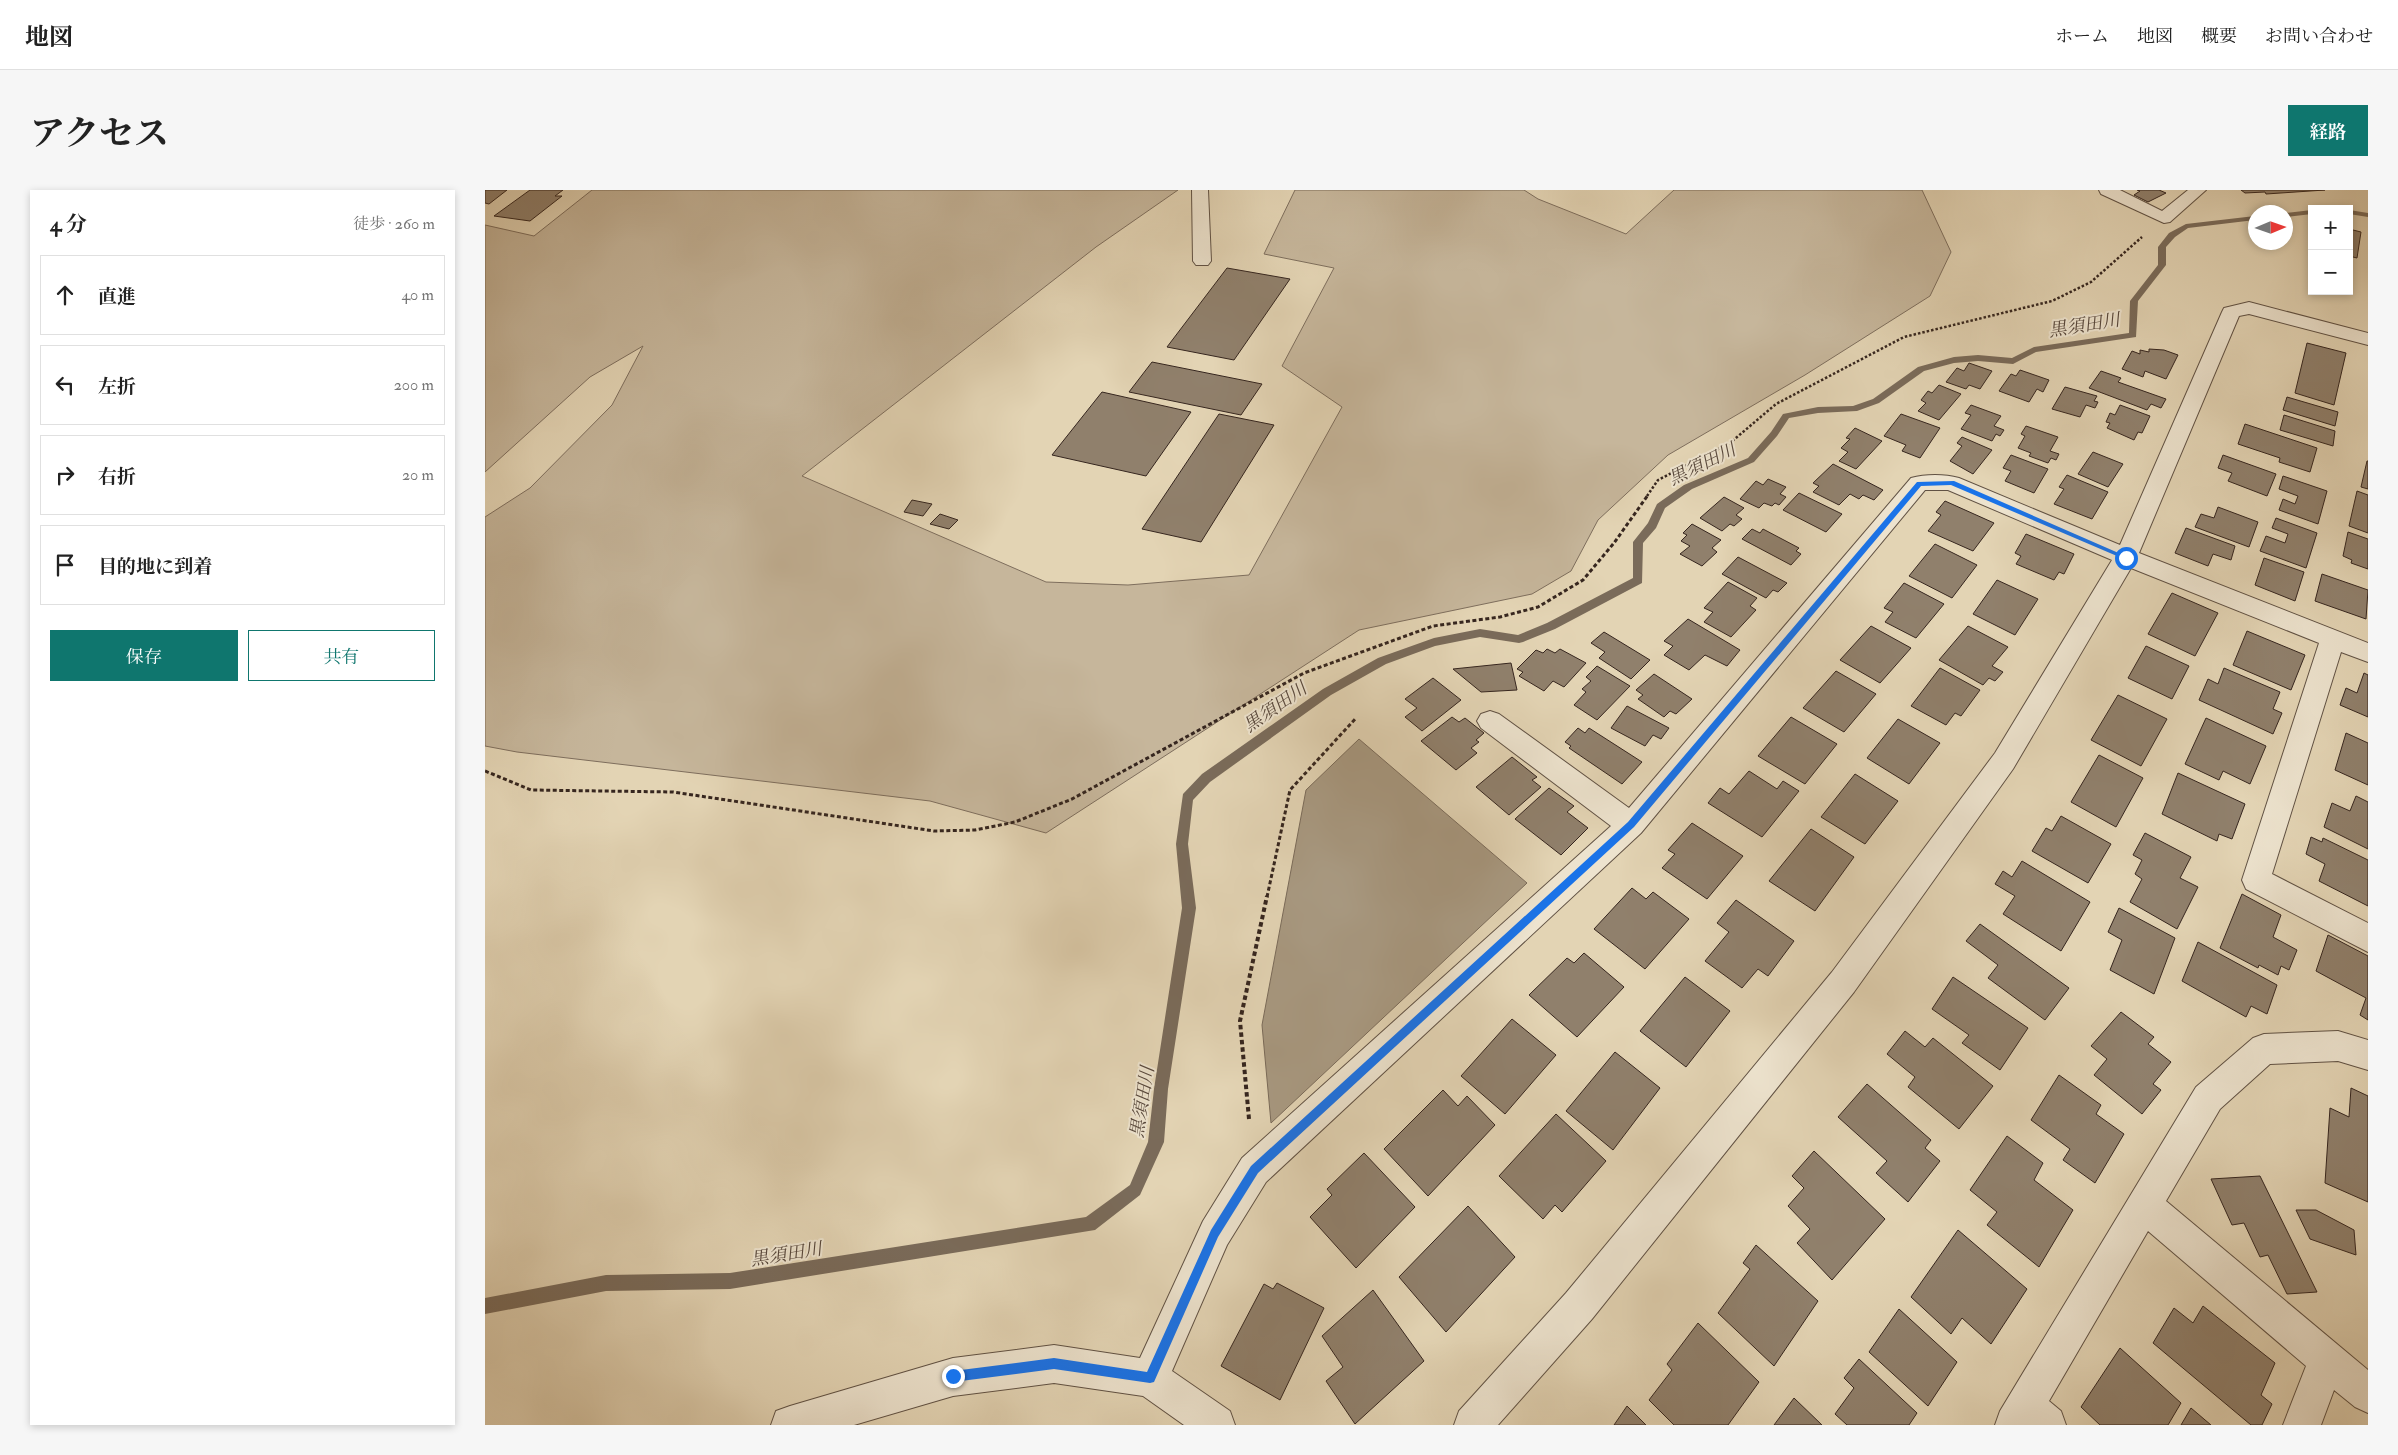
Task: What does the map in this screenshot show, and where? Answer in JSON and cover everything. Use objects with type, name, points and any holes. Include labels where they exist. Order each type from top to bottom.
[{"type":"street","points":[[2107,190],[2164,218],[2198,190]]},
{"type":"street","points":[[1201,191],[1201,261]]},
{"type":"street","points":[[1473,1425],[1579,1306],[1843,982],[2004,761],[2126,558],[2231,312],[2249,308],[2368,339]]},
{"type":"street","points":[[1150,1378],[1215,1234],[1254,1170],[1631,825],[1919,483],[1951,483],[2126,558],[2368,653]]},
{"type":"street","points":[[2332,640],[2256,880],[2368,938]]},
{"type":"street","points":[[1490,721],[1631,825]]},
{"type":"street","points":[[2029,1418],[2144,1205],[2207,1098],[2264,1050],[2338,1046],[2368,1055]]},
{"type":"street","points":[[2144,1205],[2368,1394]]},
{"type":"street","points":[[2302,1425],[2327,1360]]},
{"type":"street","points":[[790,1425],[953,1376],[1054,1364],[1150,1378],[1216,1425]]},
{"type":"path","points":[[485,771],[531,790],[673,792],[934,832],[975,830],[1015,822],[1072,798],[1304,673],[1433,626],[1500,617],[1539,607],[1583,580],[1614,544],[1658,480],[1730,443],[1776,404],[1904,337],[2052,301],[2091,282],[2164,218]]},
{"type":"path","points":[[1254,1170],[1240,1021],[1290,790],[1356,718]]},
{"type":"shaded area","points":[[592,190],[1178,190],[1096,247],[802,476],[1046,582],[1128,585],[1249,575],[1342,407],[1282,366],[1334,268],[1264,254],[1295,190],[1524,190],[1538,199],[1626,234],[1674,190],[1922,190],[1951,252],[1930,296],[1805,375],[1668,455],[1598,520],[1571,571],[1532,594],[1359,630],[1046,833],[930,801],[517,752],[485,746],[485,517],[530,488],[612,405],[643,346],[590,377],[485,472],[485,225],[534,236]]},
{"type":"shaded area","points":[[1359,739],[1527,883],[1271,1123],[1262,1025],[1306,790]]},
{"type":"building","points":[[485,190],[507,190],[489,204],[485,203]]},
{"type":"building","points":[[530,190],[563,190],[555,196],[562,196],[530,221],[494,216]]},
{"type":"building","points":[[2137,190],[2159,190],[2166,193],[2148,202],[2134,195],[2140,191]]},
{"type":"building","points":[[2241,190],[2325,190],[2266,194],[2265,192],[2245,193]]},
{"type":"building","points":[[2353,230],[2361,232],[2357,258],[2353,257]]},
{"type":"building","points":[[1227,268],[1290,279],[1234,360],[1167,347]]},
{"type":"building","points":[[2307,343],[2346,353],[2334,405],[2295,393]]},
{"type":"building","points":[[2149,349],[2164,350],[2178,355],[2166,379],[2145,371],[2143,377],[2122,369],[2132,351],[2140,354],[2140,350],[2149,352]]},
{"type":"building","points":[[1152,362],[1262,384],[1241,415],[1129,392]]},
{"type":"building","points":[[1969,363],[1992,371],[1980,389],[1969,385],[1966,389],[1946,382],[1957,368],[1964,371]]},
{"type":"building","points":[[2020,370],[2049,380],[2043,392],[2037,389],[2029,402],[1999,391],[2011,374],[2016,376]]},
{"type":"building","points":[[2101,371],[2121,378],[2118,382],[2166,399],[2161,408],[2151,404],[2147,410],[2089,388]]},
{"type":"building","points":[[1939,385],[1961,394],[1939,420],[1918,411],[1926,403],[1921,400],[1928,391],[1932,393]]},
{"type":"building","points":[[2065,387],[2097,396],[2094,401],[2098,402],[2095,408],[2086,405],[2080,417],[2052,409]]},
{"type":"building","points":[[1102,392],[1191,412],[1146,476],[1052,455]]},
{"type":"building","points":[[2287,397],[2338,412],[2335,426],[2283,410]]},
{"type":"building","points":[[1971,405],[2001,416],[1994,426],[2004,430],[2000,436],[1996,434],[1992,441],[1961,429],[1971,415],[1965,413]]},
{"type":"building","points":[[2120,405],[2150,416],[2142,433],[2138,432],[2134,440],[2107,428],[2110,423],[2106,422],[2110,413],[2115,415]]},
{"type":"building","points":[[1219,414],[1274,425],[1201,542],[1142,529]]},
{"type":"building","points":[[1901,414],[1940,428],[1920,458],[1902,451],[1906,445],[1884,436]]},
{"type":"building","points":[[2284,415],[2335,431],[2333,446],[2280,430]]},
{"type":"building","points":[[2245,424],[2317,448],[2310,472],[2279,462],[2280,458],[2238,444]]},
{"type":"building","points":[[2026,426],[2058,437],[2050,451],[2059,454],[2056,460],[2051,458],[2048,463],[2029,456],[2031,453],[2018,448],[2025,436],[2021,434]]},
{"type":"building","points":[[1855,428],[1882,441],[1856,469],[1839,461],[1848,452],[1841,448],[1850,439],[1846,438]]},
{"type":"building","points":[[1962,437],[1992,450],[1973,474],[1950,461],[1962,446],[1957,443]]},
{"type":"building","points":[[2093,452],[2123,464],[2108,487],[2078,474]]},
{"type":"building","points":[[2011,455],[2048,469],[2034,493],[2005,481],[2011,471],[2003,468]]},
{"type":"building","points":[[2223,455],[2276,474],[2267,496],[2228,481],[2232,473],[2218,468]]},
{"type":"building","points":[[2368,461],[2368,489],[2361,487]]},
{"type":"building","points":[[1833,464],[1883,490],[1874,500],[1863,495],[1859,499],[1850,494],[1839,505],[1813,492],[1819,486],[1813,483]]},
{"type":"building","points":[[2067,475],[2108,492],[2092,519],[2054,504],[2064,489],[2059,487]]},
{"type":"building","points":[[2283,476],[2327,491],[2318,524],[2279,510],[2283,499],[2295,504],[2298,496],[2279,489]]},
{"type":"building","points":[[1768,479],[1786,487],[1780,494],[1786,497],[1779,505],[1775,503],[1772,506],[1764,503],[1759,508],[1740,499],[1756,481],[1763,485]]},
{"type":"building","points":[[2357,491],[2368,495],[2368,533],[2349,526]]},
{"type":"building","points":[[1799,493],[1842,514],[1826,532],[1783,510]]},
{"type":"building","points":[[1724,497],[1744,508],[1736,515],[1742,519],[1734,526],[1730,524],[1722,531],[1700,518]]},
{"type":"building","points":[[912,500],[932,504],[923,516],[904,512]]},
{"type":"building","points":[[1945,501],[1994,523],[1973,551],[1928,531],[1941,515],[1936,512]]},
{"type":"building","points":[[2218,507],[2258,522],[2249,547],[2195,527],[2201,514],[2214,518]]},
{"type":"building","points":[[940,514],[958,520],[949,529],[930,524]]},
{"type":"building","points":[[2276,518],[2317,533],[2306,568],[2260,551],[2266,536],[2285,543],[2288,534],[2272,528]]},
{"type":"building","points":[[1692,524],[1721,540],[1712,548],[1717,552],[1702,566],[1680,554],[1690,546],[1681,541],[1687,535],[1683,533]]},
{"type":"building","points":[[2186,528],[2235,546],[2231,560],[2213,554],[2208,566],[2175,553]]},
{"type":"building","points":[[1752,529],[1760,533],[1763,529],[1799,548],[1796,551],[1801,554],[1791,565],[1742,539]]},
{"type":"building","points":[[2348,532],[2368,539],[2368,569],[2351,563],[2352,560],[2343,556]]},
{"type":"building","points":[[2026,534],[2074,554],[2064,574],[2059,572],[2054,580],[2016,564],[2021,556],[2015,553]]},
{"type":"building","points":[[1935,544],[1977,565],[1952,598],[1909,576]]},
{"type":"building","points":[[1738,557],[1787,583],[1778,592],[1773,590],[1766,598],[1722,574]]},
{"type":"building","points":[[2264,558],[2304,572],[2295,601],[2255,585]]},
{"type":"building","points":[[2322,574],[2368,590],[2366,619],[2315,601]]},
{"type":"building","points":[[1997,580],[2038,599],[2015,635],[1973,614]]},
{"type":"building","points":[[1728,582],[1757,598],[1750,606],[1756,610],[1731,637],[1704,622],[1713,612],[1704,608]]},
{"type":"building","points":[[1904,583],[1944,604],[1916,638],[1885,622],[1893,612],[1884,608]]},
{"type":"building","points":[[2172,593],[2218,613],[2195,656],[2148,634]]},
{"type":"building","points":[[1688,619],[1740,650],[1727,666],[1705,655],[1689,670],[1664,655],[1673,646],[1664,641]]},
{"type":"building","points":[[1871,626],[1911,648],[1880,683],[1840,660]]},
{"type":"building","points":[[1968,626],[2008,647],[1992,666],[2003,672],[1995,681],[1989,678],[1983,685],[1939,660]]},
{"type":"building","points":[[2247,631],[2305,655],[2291,690],[2233,665]]},
{"type":"building","points":[[1604,632],[1650,660],[1631,679],[1599,658],[1605,652],[1591,643]]},
{"type":"building","points":[[2146,646],[2189,666],[2172,699],[2128,678]]},
{"type":"building","points":[[1547,649],[1555,653],[1560,649],[1586,663],[1564,687],[1553,681],[1544,691],[1519,676],[1523,672],[1517,669],[1536,650],[1543,653]]},
{"type":"building","points":[[1511,663],[1517,690],[1481,692],[1453,669]]},
{"type":"building","points":[[1597,666],[1630,686],[1597,720],[1574,705],[1586,692],[1582,689],[1591,681],[1586,677]]},
{"type":"building","points":[[1940,668],[1980,690],[1961,716],[1955,713],[1946,725],[1911,706]]},
{"type":"building","points":[[2224,668],[2280,692],[2273,709],[2282,713],[2273,734],[2199,700],[2208,679],[2218,684]]},
{"type":"building","points":[[1836,671],[1876,694],[1844,732],[1803,708]]},
{"type":"building","points":[[2364,673],[2368,675],[2368,717],[2340,705],[2346,688],[2357,693]]},
{"type":"building","points":[[1654,674],[1692,699],[1676,714],[1670,711],[1664,717],[1638,699],[1643,695],[1636,690]]},
{"type":"building","points":[[1433,678],[1461,700],[1422,731],[1405,717],[1417,708],[1405,699]]},
{"type":"building","points":[[2118,695],[2167,719],[2141,766],[2091,740]]},
{"type":"building","points":[[1627,706],[1669,728],[1661,739],[1653,735],[1645,746],[1611,728]]},
{"type":"building","points":[[1452,717],[1459,722],[1465,718],[1484,733],[1476,740],[1479,742],[1471,748],[1477,753],[1456,770],[1421,741]]},
{"type":"building","points":[[1791,717],[1837,744],[1805,784],[1758,756]]},
{"type":"building","points":[[2206,718],[2266,746],[2250,784],[2223,771],[2219,780],[2185,764]]},
{"type":"building","points":[[1898,719],[1940,743],[1909,784],[1867,758]]},
{"type":"building","points":[[1578,728],[1585,733],[1589,728],[1642,762],[1622,784],[1569,748],[1571,746],[1565,742]]},
{"type":"building","points":[[2346,733],[2368,743],[2368,785],[2335,770]]},
{"type":"building","points":[[2099,755],[2143,778],[2116,827],[2071,802]]},
{"type":"building","points":[[1512,757],[1537,777],[1532,780],[1541,787],[1509,815],[1476,787]]},
{"type":"building","points":[[1749,771],[1777,789],[1783,781],[1799,791],[1762,837],[1708,803],[1720,788],[1729,794]]},
{"type":"building","points":[[2178,773],[2245,804],[2232,839],[2219,834],[2217,841],[2162,814]]},
{"type":"building","points":[[1855,774],[1898,801],[1865,844],[1821,817]]},
{"type":"building","points":[[1549,788],[1574,806],[1567,812],[1588,828],[1561,855],[1515,819]]},
{"type":"building","points":[[2356,796],[2368,802],[2368,849],[2324,827],[2332,803],[2350,811]]},
{"type":"building","points":[[2061,816],[2111,844],[2088,883],[2032,851],[2046,828],[2052,831]]},
{"type":"building","points":[[1692,823],[1743,856],[1707,899],[1662,868],[1675,854],[1668,850]]},
{"type":"building","points":[[1811,829],[1854,857],[1815,911],[1769,881]]},
{"type":"building","points":[[2145,833],[2191,857],[2180,878],[2198,887],[2177,929],[2130,902],[2142,879],[2135,874],[2142,860],[2133,855]]},
{"type":"building","points":[[2311,837],[2322,842],[2323,838],[2368,860],[2368,906],[2319,881],[2325,864],[2306,854]]},
{"type":"building","points":[[2022,861],[2090,902],[2061,951],[2003,914],[2015,896],[1995,884],[2003,871],[2012,877]]},
{"type":"building","points":[[1632,888],[1646,899],[1653,892],[1689,919],[1645,969],[1594,929]]},
{"type":"building","points":[[2242,894],[2281,915],[2273,937],[2297,950],[2289,970],[2281,966],[2278,975],[2259,965],[2258,968],[2220,948]]},
{"type":"building","points":[[1736,900],[1794,941],[1768,976],[1758,969],[1742,988],[1705,961],[1729,932],[1717,923]]},
{"type":"building","points":[[2119,908],[2175,938],[2154,994],[2110,970],[2122,940],[2108,932]]},
{"type":"building","points":[[1980,924],[2069,988],[2045,1020],[1988,978],[1998,965],[1966,941]]},
{"type":"building","points":[[2328,935],[2368,956],[2368,1020],[2360,1015],[2366,998],[2316,971]]},
{"type":"building","points":[[2198,942],[2277,985],[2267,1014],[2251,1006],[2246,1017],[2182,981]]},
{"type":"building","points":[[1584,953],[1624,987],[1577,1037],[1529,995],[1567,958],[1574,963]]},
{"type":"building","points":[[1685,977],[1730,1011],[1686,1067],[1640,1031]]},
{"type":"building","points":[[1953,977],[2028,1028],[2000,1070],[1962,1043],[1969,1035],[1932,1009]]},
{"type":"building","points":[[2121,1012],[2154,1037],[2148,1044],[2171,1062],[2153,1084],[2161,1090],[2142,1114],[2094,1075],[2107,1059],[2091,1046]]},
{"type":"building","points":[[1512,1019],[1556,1055],[1505,1114],[1461,1076]]},
{"type":"building","points":[[1905,1031],[1925,1047],[1933,1038],[1993,1086],[1959,1129],[1908,1087],[1915,1077],[1887,1054]]},
{"type":"building","points":[[1615,1052],[1660,1088],[1613,1150],[1566,1111]]},
{"type":"building","points":[[2059,1075],[2101,1105],[2096,1114],[2124,1134],[2095,1183],[2063,1160],[2070,1149],[2031,1120]]},
{"type":"building","points":[[1867,1084],[1931,1140],[1925,1148],[1940,1161],[1908,1202],[1876,1173],[1887,1161],[1838,1117]]},
{"type":"building","points":[[2351,1088],[2368,1096],[2368,1202],[2325,1183],[2330,1108],[2349,1117]]},
{"type":"building","points":[[1443,1090],[1458,1106],[1467,1096],[1495,1125],[1428,1196],[1384,1149]]},
{"type":"building","points":[[1556,1114],[1606,1161],[1562,1212],[1555,1205],[1543,1219],[1499,1176]]},
{"type":"building","points":[[2007,1136],[2043,1163],[2034,1180],[2073,1210],[2039,1267],[1987,1225],[1997,1212],[1970,1190]]},
{"type":"building","points":[[1814,1151],[1885,1219],[1832,1280],[1797,1243],[1810,1229],[1788,1206],[1804,1188],[1792,1176]]},
{"type":"building","points":[[1364,1153],[1415,1207],[1356,1268],[1310,1217],[1332,1195],[1327,1189]]},
{"type":"building","points":[[2260,1176],[2317,1292],[2287,1294],[2268,1255],[2260,1257],[2244,1223],[2232,1225],[2211,1179]]},
{"type":"building","points":[[1468,1206],[1515,1257],[1446,1332],[1399,1277]]},
{"type":"building","points":[[2296,1210],[2316,1210],[2354,1230],[2356,1255],[2310,1239]]},
{"type":"building","points":[[1958,1230],[2027,1289],[1991,1344],[1962,1318],[1951,1334],[1911,1297]]},
{"type":"building","points":[[1756,1245],[1818,1301],[1774,1366],[1718,1313],[1750,1269],[1743,1263]]},
{"type":"building","points":[[1277,1283],[1324,1308],[1280,1400],[1221,1366],[1264,1284],[1273,1289]]},
{"type":"building","points":[[1373,1290],[1424,1361],[1355,1424],[1326,1381],[1343,1367],[1322,1336]]},
{"type":"building","points":[[2203,1306],[2275,1363],[2261,1395],[2272,1404],[2262,1425],[2251,1425],[2153,1343],[2174,1308],[2193,1323]]},
{"type":"building","points":[[1899,1309],[1957,1362],[1928,1406],[1869,1352]]},
{"type":"building","points":[[1698,1323],[1759,1382],[1728,1425],[1674,1425],[1649,1400],[1672,1370],[1667,1364]]},
{"type":"building","points":[[2120,1348],[2181,1403],[2168,1425],[2100,1425],[2081,1407]]},
{"type":"building","points":[[1859,1359],[1917,1413],[1909,1425],[1847,1425],[1835,1414],[1854,1388],[1844,1378]]},
{"type":"building","points":[[1794,1398],[1822,1425],[1774,1425]]},
{"type":"building","points":[[1627,1406],[1646,1425],[1614,1425]]},
{"type":"building","points":[[2191,1408],[2211,1425],[2181,1425]]},
{"type":"waterway","name":"黒須田川","points":[[2293,214],[2308,212]]},
{"type":"waterway","name":"黒須田川","points":[[2353,213],[2368,215]]},
{"type":"waterway","name":"黒須田川","points":[[485,1306],[606,1283],[730,1281],[1089,1224],[1135,1190],[1156,1142],[1161,1089],[1189,908],[1182,844],[1187,798],[1206,778],[1327,692],[1382,661],[1434,642],[1480,633],[1519,639],[1551,626],[1638,580],[1638,542],[1652,525],[1661,506],[1688,487],[1751,460],[1774,434],[1786,416],[1818,410],[1854,409],[1876,401],[1921,369],[1954,360],[1978,358],[2013,361],[2034,350],[2133,335],[2134,301],[2162,265],[2162,247],[2172,235],[2186,226],[2248,219]]},
{"type":"route","points":[[953,1376],[1054,1364],[1150,1378],[1215,1234],[1254,1170],[1631,825],[1919,483],[1951,483],[2126,558]]}]
